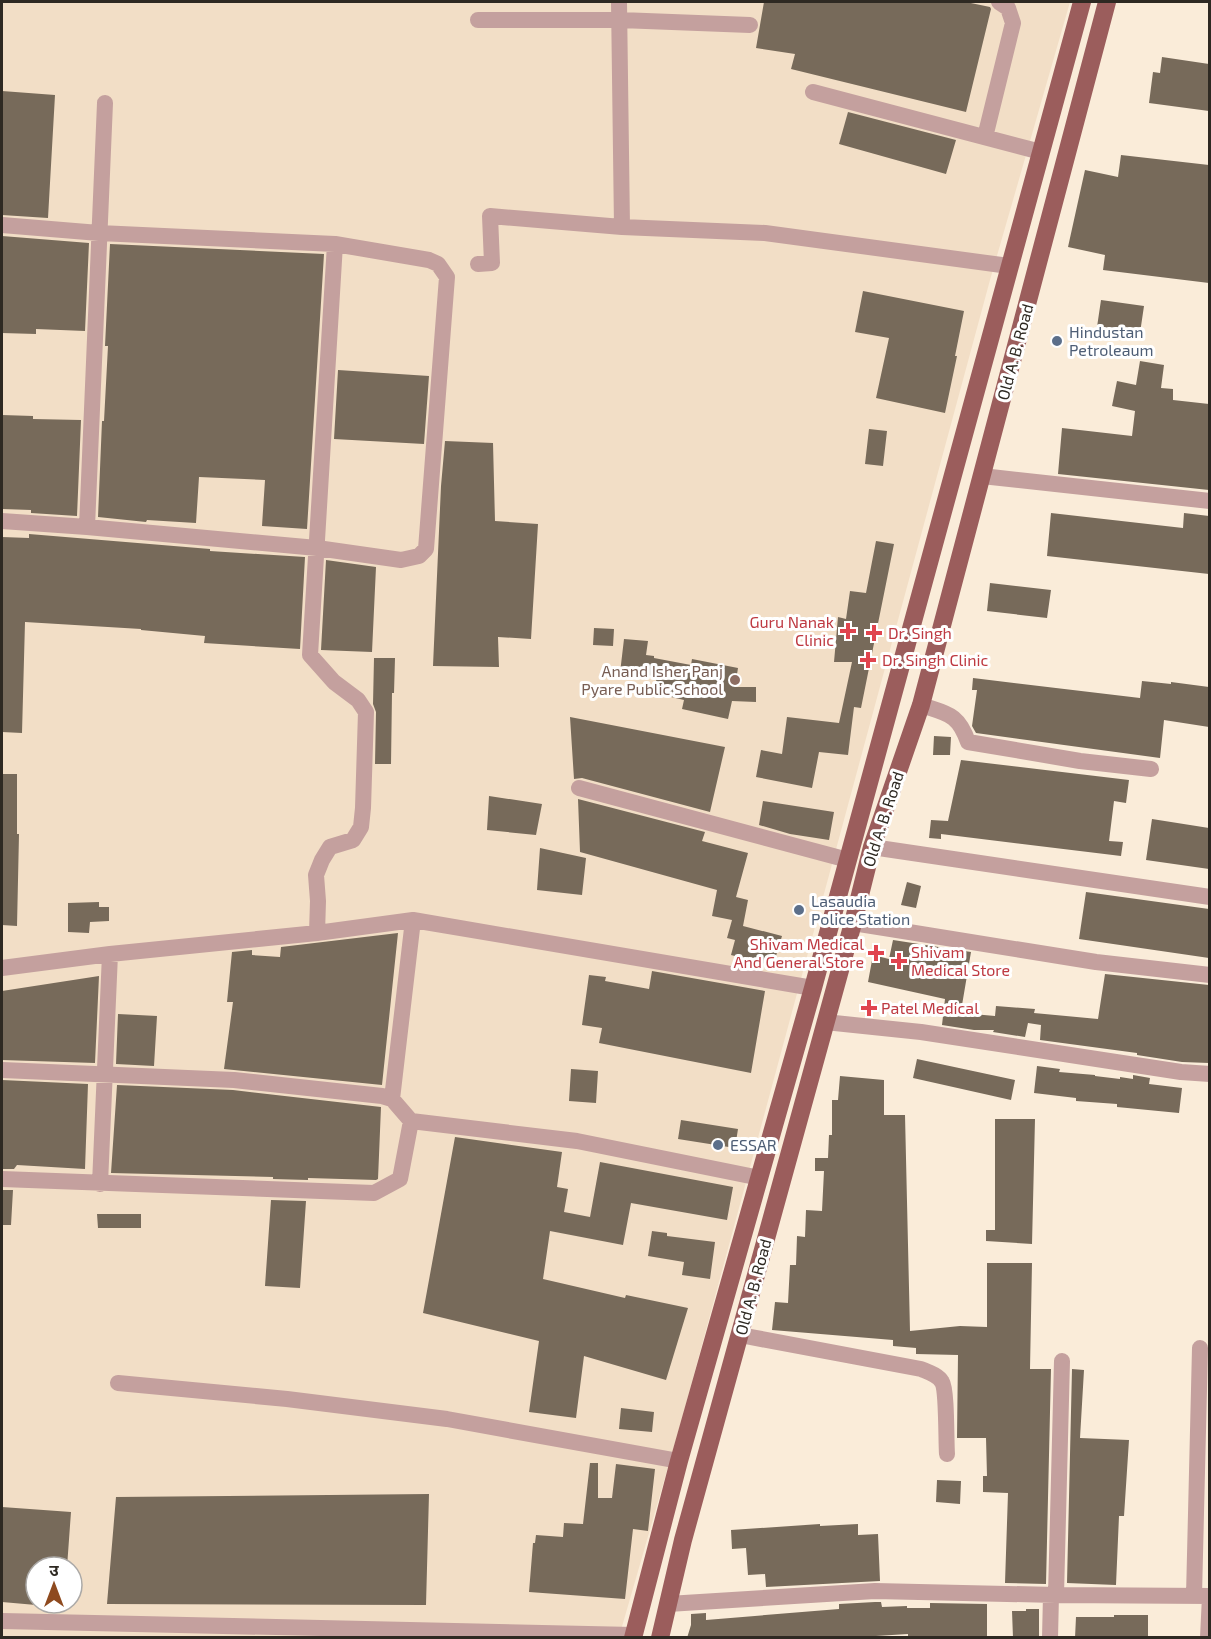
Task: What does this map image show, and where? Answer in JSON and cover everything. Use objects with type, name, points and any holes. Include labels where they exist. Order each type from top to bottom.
[{"type":"main road","name":"Old A. B. Road","points":[[634,1636],[679,1461],[813,988],[1082,2]]},
{"type":"main road","name":"Old A. B. Road","points":[[660,1638],[683,1540],[872,847],[921,705],[1107,2]]},
{"type":"street","points":[[620,2],[622,227]]},
{"type":"street","points":[[985,136],[1013,23],[1008,8],[999,2]]},
{"type":"street","points":[[478,20],[620,20],[750,25]]},
{"type":"street","points":[[813,93],[1041,152]]},
{"type":"street","points":[[87,527],[105,103]]},
{"type":"street","points":[[477,264],[492,263],[490,216],[622,227],[765,233],[1009,266]]},
{"type":"street","points":[[2,225],[335,244],[429,260],[438,264],[447,277],[426,549],[419,556],[401,560],[317,549],[2,521]]},
{"type":"street","points":[[316,933],[318,901],[316,875],[322,860],[330,847],[353,840],[361,827],[366,734],[366,712],[358,700],[334,682],[310,655],[335,244]]},
{"type":"street","points":[[982,476],[1209,501]]},
{"type":"street","points":[[921,705],[953,717],[961,725],[968,742],[1080,761],[1151,769]]},
{"type":"street","points":[[579,788],[848,861]]},
{"type":"street","points":[[872,847],[1209,897]]},
{"type":"street","points":[[392,1099],[413,920]]},
{"type":"street","points":[[2,968],[413,920],[813,988]]},
{"type":"street","points":[[853,923],[1096,962],[1209,975]]},
{"type":"street","points":[[100,1184],[110,954]]},
{"type":"street","points":[[825,1022],[921,1032],[1181,1072],[1209,1074]]},
{"type":"street","points":[[2,1070],[234,1080],[382,1096],[392,1099],[411,1121],[577,1141],[760,1178]]},
{"type":"street","points":[[2,1179],[374,1193],[400,1179],[411,1121]]},
{"type":"street","points":[[740,1335],[921,1369],[935,1376],[942,1382],[945,1392],[947,1454]]},
{"type":"street","points":[[1194,1596],[1200,1348]]},
{"type":"street","points":[[1050,1638],[1062,1361]]},
{"type":"street","points":[[118,1383],[287,1399],[447,1419],[679,1461]]},
{"type":"street","points":[[668,1604],[875,1591],[1209,1596],[1208,1638]]},
{"type":"street","points":[[2,1621],[634,1636]]},
{"type":"shaded area","points":[[2,2],[1070,2],[990,280],[683,1415],[619,1637],[2,1638]]},
{"type":"building","points":[[764,2],[966,2],[990,7],[966,112],[791,69],[795,54],[756,48]]},
{"type":"building","points":[[1162,57],[1209,64],[1209,111],[1149,103],[1153,72],[1160,73]]},
{"type":"building","points":[[2,91],[55,95],[48,218],[2,215]]},
{"type":"building","points":[[848,112],[956,140],[946,174],[839,144]]},
{"type":"building","points":[[1121,155],[1209,165],[1209,283],[1103,270],[1105,255],[1068,247],[1085,170],[1118,177]]},
{"type":"building","points":[[2,236],[89,243],[85,331],[36,329],[36,334],[2,333]]},
{"type":"building","points":[[110,244],[324,254],[307,529],[262,526],[265,480],[199,477],[196,523],[147,520],[146,522],[98,517],[108,346],[105,346]]},
{"type":"building","points":[[863,291],[964,311],[945,413],[876,398],[889,338],[855,332]]},
{"type":"building","points":[[1101,300],[1144,306],[1140,333],[1097,327]]},
{"type":"building","points":[[1140,361],[1164,365],[1161,388],[1173,389],[1173,400],[1209,404],[1209,490],[1058,474],[1062,428],[1132,436],[1135,411],[1112,406],[1117,381],[1136,385]]},
{"type":"building","points":[[338,370],[429,376],[424,444],[334,439]]},
{"type":"building","points":[[2,415],[33,416],[33,419],[81,420],[77,516],[2,509]]},
{"type":"building","points":[[869,429],[887,431],[883,466],[865,464]]},
{"type":"building","points":[[445,441],[493,443],[495,521],[538,524],[531,639],[498,637],[499,667],[433,666]]},
{"type":"building","points":[[1051,513],[1183,528],[1184,513],[1209,516],[1209,574],[1047,556]]},
{"type":"building","points":[[29,534],[210,549],[210,551],[305,557],[300,649],[204,643],[205,636],[141,629],[25,622],[22,733],[2,732],[2,537],[29,538]]},
{"type":"building","points":[[876,541],[894,544],[861,708],[854,707],[848,755],[819,752],[812,788],[756,777],[761,750],[782,754],[787,717],[839,723],[852,662],[834,662],[838,617],[846,619],[850,591],[866,593]]},
{"type":"building","points":[[326,560],[376,567],[372,652],[321,650]]},
{"type":"building","points":[[990,583],[1051,590],[1047,618],[987,611]]},
{"type":"building","points":[[594,628],[614,629],[613,646],[593,645]]},
{"type":"building","points":[[624,639],[648,641],[646,655],[654,656],[654,658],[691,665],[692,659],[738,668],[735,687],[756,687],[756,702],[732,701],[728,719],[682,709],[684,700],[654,693],[657,676],[620,673]]},
{"type":"building","points":[[374,658],[395,658],[391,764],[375,764]]},
{"type":"building","points":[[973,678],[1140,698],[1142,681],[1209,687],[1209,727],[1164,720],[1160,758],[976,733],[972,726],[977,690],[972,690]]},
{"type":"building","points":[[570,717],[725,747],[710,812],[582,778],[574,779]]},
{"type":"building","points":[[934,736],[951,737],[950,755],[933,755]]},
{"type":"building","points":[[961,760],[1129,780],[1126,803],[1114,801],[1109,841],[1123,842],[1121,856],[941,834],[941,839],[929,838],[931,820],[948,821]]},
{"type":"building","points":[[2,774],[17,774],[17,834],[19,834],[17,926],[2,925]]},
{"type":"building","points":[[489,796],[542,804],[536,835],[487,830]]},
{"type":"building","points":[[578,799],[705,832],[702,841],[748,853],[736,897],[748,900],[743,926],[782,936],[773,966],[731,955],[735,940],[727,938],[732,920],[712,916],[717,890],[580,852]]},
{"type":"building","points":[[763,801],[834,812],[829,840],[790,834],[759,825]]},
{"type":"building","points":[[1152,819],[1209,828],[1209,869],[1146,860]]},
{"type":"building","points":[[540,848],[586,858],[582,895],[537,890]]},
{"type":"building","points":[[907,882],[921,886],[916,908],[901,905]]},
{"type":"building","points":[[1086,892],[1209,909],[1209,958],[1079,939]]},
{"type":"building","points":[[99,902],[99,907],[109,907],[109,921],[90,922],[89,933],[68,932],[68,903]]},
{"type":"building","points":[[398,933],[382,1085],[224,1069],[233,1002],[227,1002],[232,952],[252,950],[252,955],[280,957],[281,947]]},
{"type":"building","points":[[893,940],[971,952],[962,1013],[995,1016],[996,1006],[1035,1009],[1034,1013],[1098,1019],[1105,974],[1209,985],[1209,1063],[1182,1062],[1137,1055],[1137,1053],[1040,1040],[1041,1025],[1028,1023],[1025,1037],[993,1032],[994,1030],[974,1030],[942,1025],[945,999],[868,982],[873,955],[889,959]]},
{"type":"building","points":[[652,971],[765,991],[751,1073],[599,1043],[602,1028],[582,1025],[589,975],[606,977],[605,981],[649,989]]},
{"type":"building","points":[[99,976],[95,1063],[2,1060],[2,991]]},
{"type":"building","points":[[118,1014],[157,1016],[154,1066],[116,1064]]},
{"type":"building","points":[[917,1059],[1015,1080],[1011,1100],[913,1078]]},
{"type":"building","points":[[1037,1066],[1060,1069],[1059,1072],[1120,1079],[1120,1077],[1133,1079],[1133,1075],[1150,1078],[1149,1084],[1182,1088],[1179,1113],[1117,1107],[1117,1104],[1076,1101],[1076,1098],[1034,1093]]},
{"type":"building","points":[[571,1069],[598,1071],[596,1103],[569,1101]]},
{"type":"building","points":[[840,1076],[884,1080],[884,1115],[905,1115],[910,1331],[960,1326],[987,1327],[987,1263],[1032,1263],[1030,1369],[1051,1369],[1046,1584],[1005,1583],[1008,1493],[983,1492],[983,1476],[987,1476],[986,1438],[957,1438],[958,1355],[916,1354],[916,1348],[893,1346],[893,1340],[772,1330],[775,1302],[788,1303],[790,1265],[796,1265],[797,1236],[805,1237],[806,1210],[822,1211],[824,1171],[815,1171],[815,1158],[828,1158],[829,1135],[832,1135],[832,1100],[838,1100]]},
{"type":"building","points":[[2,1080],[88,1084],[85,1169],[17,1165],[14,1169],[2,1169]]},
{"type":"building","points":[[117,1085],[233,1090],[381,1107],[378,1179],[308,1178],[308,1180],[111,1173]]},
{"type":"building","points":[[995,1119],[1035,1119],[1032,1244],[986,1241],[986,1230],[995,1230]]},
{"type":"building","points":[[681,1120],[738,1129],[735,1148],[678,1139]]},
{"type":"building","points":[[455,1137],[562,1152],[557,1187],[568,1189],[564,1212],[590,1217],[600,1162],[733,1187],[727,1220],[631,1203],[623,1245],[550,1231],[543,1279],[625,1298],[626,1295],[688,1308],[666,1380],[584,1356],[576,1418],[529,1412],[539,1341],[423,1313]]},
{"type":"building","points":[[2,1190],[13,1190],[11,1225],[2,1225]]},
{"type":"building","points":[[271,1200],[306,1201],[300,1288],[265,1286]]},
{"type":"building","points":[[97,1214],[141,1214],[141,1228],[98,1228]]},
{"type":"building","points":[[652,1231],[667,1233],[667,1236],[715,1242],[710,1279],[682,1275],[684,1262],[648,1256]]},
{"type":"building","points":[[1072,1369],[1084,1370],[1080,1438],[1129,1440],[1124,1516],[1119,1516],[1116,1585],[1067,1583]]},
{"type":"building","points":[[621,1408],[654,1412],[652,1432],[619,1429]]},
{"type":"building","points":[[590,1463],[598,1463],[598,1498],[612,1498],[616,1464],[655,1469],[648,1531],[633,1529],[625,1599],[529,1592],[533,1543],[535,1543],[536,1535],[563,1537],[564,1523],[583,1524]]},
{"type":"building","points":[[937,1480],[961,1481],[960,1504],[936,1502]]},
{"type":"building","points":[[429,1494],[426,1605],[107,1604],[116,1497]]},
{"type":"building","points":[[2,1507],[71,1512],[68,1555],[24,1555],[24,1604],[2,1602]]},
{"type":"building","points":[[820,1524],[820,1526],[858,1524],[858,1535],[878,1534],[880,1581],[766,1587],[765,1574],[748,1575],[746,1548],[732,1549],[731,1530]]},
{"type":"building","points":[[881,1602],[882,1607],[907,1606],[907,1608],[930,1608],[930,1603],[987,1604],[987,1638],[908,1636],[908,1634],[844,1638],[687,1638],[691,1625],[691,1614],[706,1613],[706,1620],[839,1609],[839,1604]]},
{"type":"building","points":[[1026,1609],[1039,1609],[1039,1638],[1013,1638],[1012,1611],[1026,1611]]},
{"type":"building","points":[[1114,1615],[1148,1615],[1148,1638],[1075,1638],[1076,1617],[1114,1617]]},
{"type":"place","name":"Hindustan Petroleaum","points":[[1057,341]]},
{"type":"place","name":"Guru Nanak Clinic","points":[[848,631]]},
{"type":"place","name":"Dr. Singh","points":[[874,633]]},
{"type":"place","name":"Dr. Singh Clinic","points":[[868,660]]},
{"type":"place","name":"Anand Isher Panj Pyare Public School","points":[[735,680]]},
{"type":"place","name":"Lasaudia Police Station","points":[[799,910]]},
{"type":"place","name":"Shivam Medical And General Store","points":[[876,953]]},
{"type":"place","name":"Shivam Medical Store","points":[[899,961]]},
{"type":"place","name":"Patel Medical","points":[[869,1008]]},
{"type":"place","name":"ESSAR","points":[[718,1145]]}]
